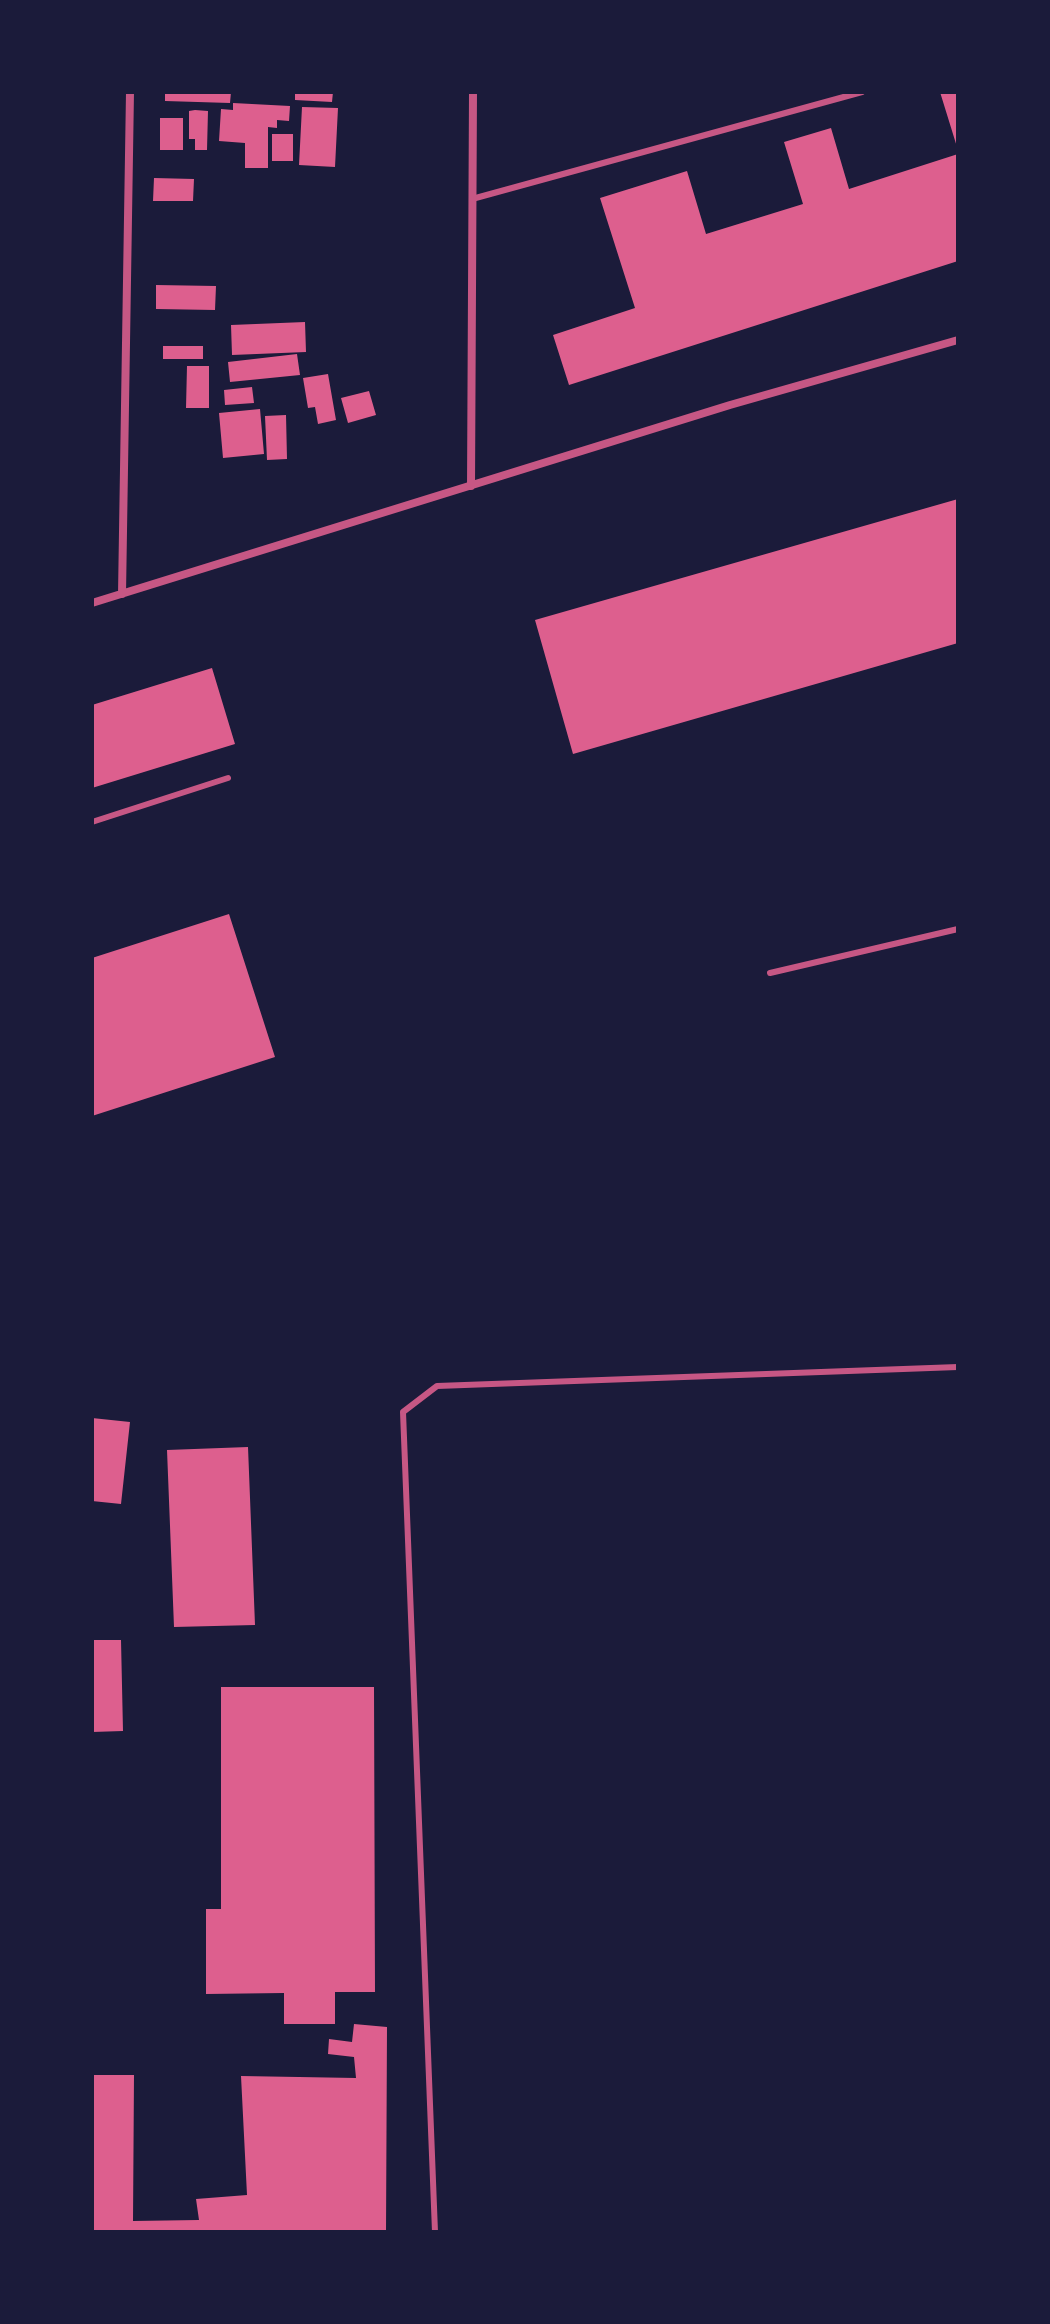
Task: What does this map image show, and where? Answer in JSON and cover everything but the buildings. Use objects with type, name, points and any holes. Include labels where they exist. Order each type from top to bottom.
[{"type":"street","points":[[122,594],[130,92]]},
{"type":"street","points":[[471,486],[473,92]]},
{"type":"street","points":[[92,603],[730,405],[958,340]]},
{"type":"lane","points":[[472,199],[862,92]]},
{"type":"lane","points":[[92,822],[228,778]]},
{"type":"lane","points":[[770,973],[958,929]]},
{"type":"lane","points":[[435,2232],[403,1412],[437,1386],[958,1367]]}]
